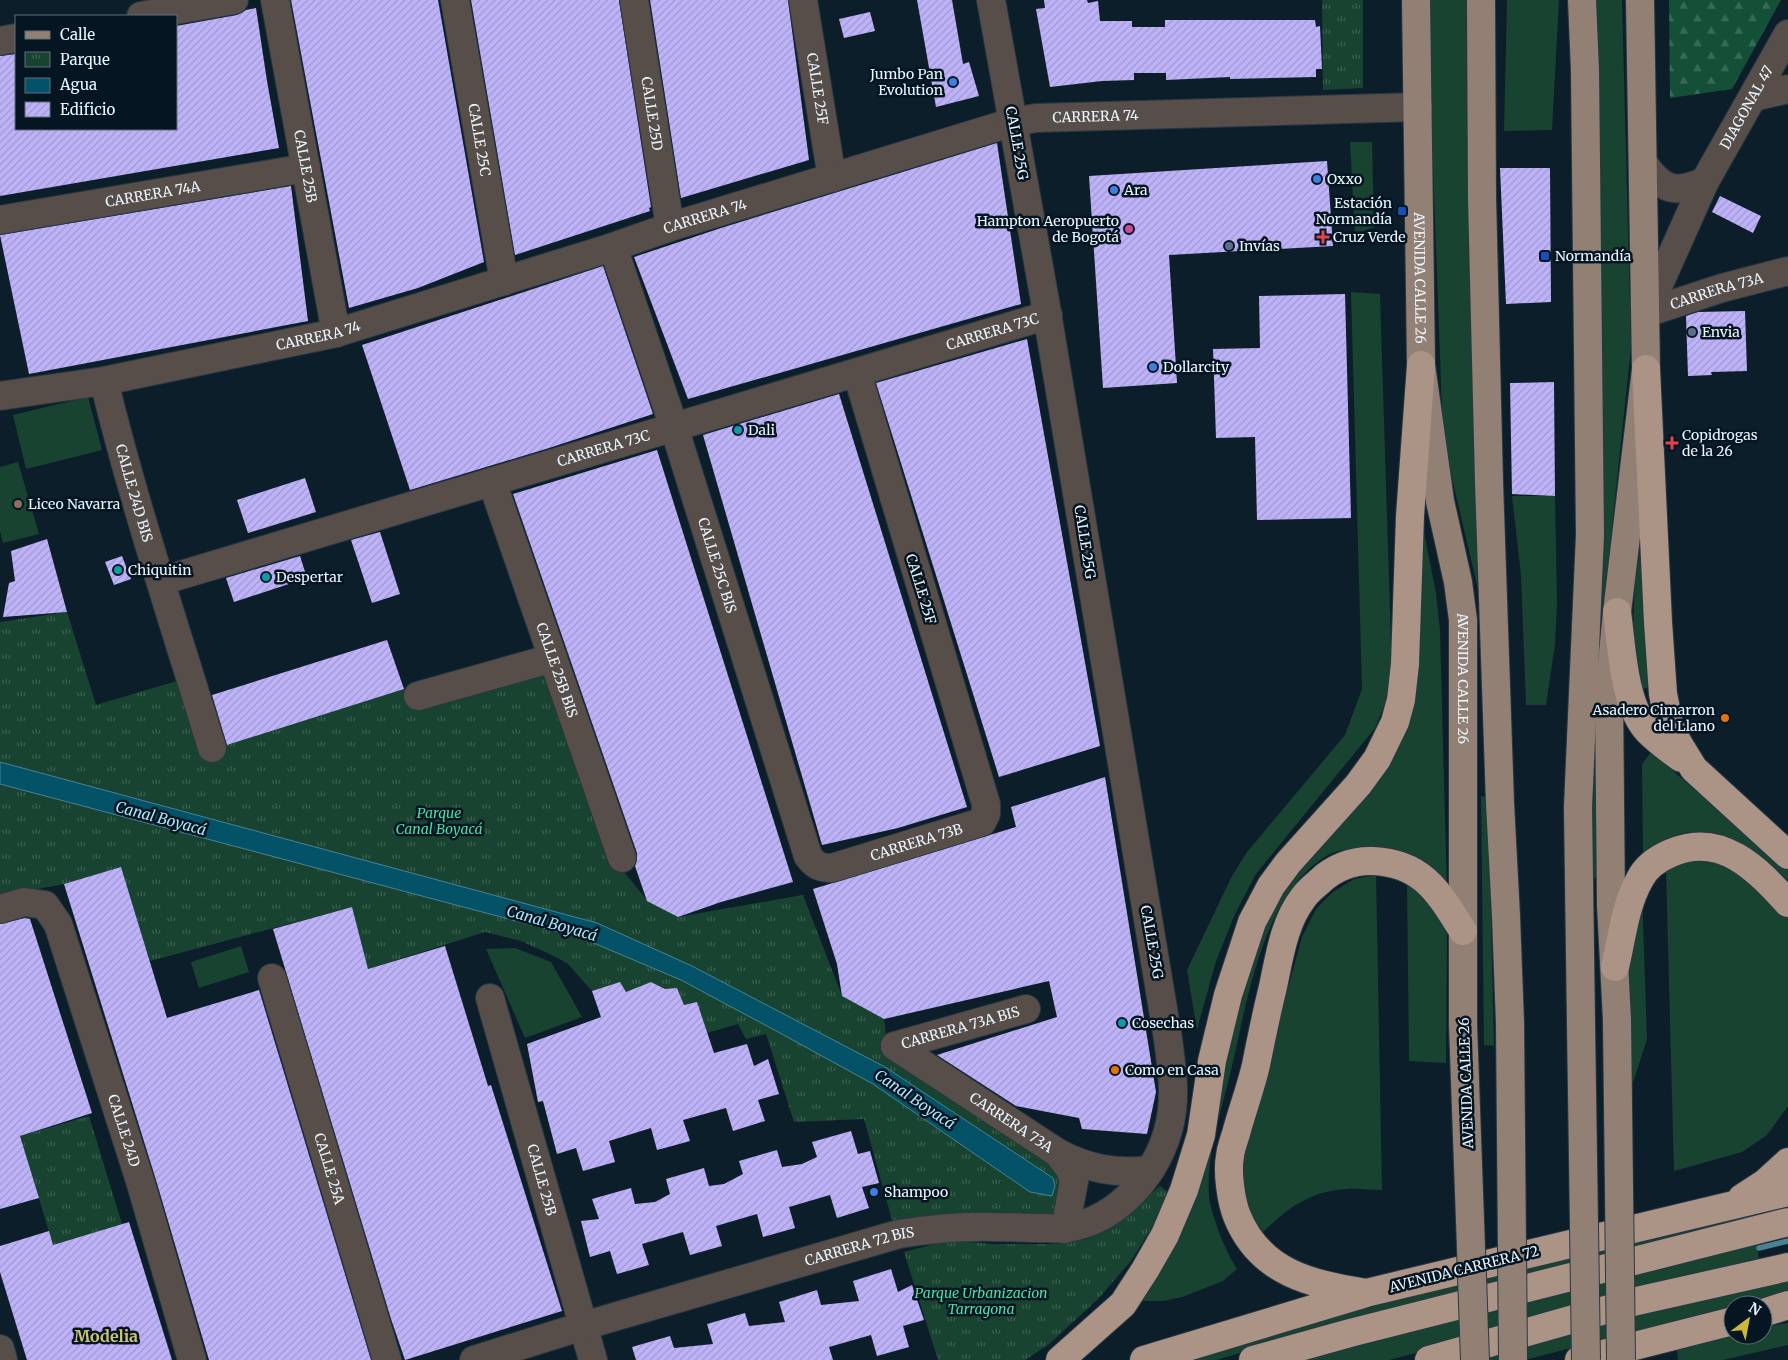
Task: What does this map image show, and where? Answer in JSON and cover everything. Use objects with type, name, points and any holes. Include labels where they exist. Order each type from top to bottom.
[{"type":"highway","points":[[1060,1360],[1123,1304],[1165,1235],[1184,1190],[1201,1135],[1214,1051],[1228,995],[1252,922],[1272,886],[1288,864],[1358,785],[1377,759],[1395,722],[1402,700],[1410,516],[1421,365]]},
{"type":"highway","points":[[1646,369],[1663,694],[1669,724],[1694,769]]},
{"type":"highway","points":[[1617,612],[1627,679],[1633,704],[1647,730],[1785,849]]},
{"type":"highway","points":[[1614,967],[1632,895],[1641,877],[1652,864],[1682,848],[1703,846],[1720,849],[1745,862],[1766,879],[1788,903]]},
{"type":"highway","points":[[1366,1293],[1326,1287],[1308,1282],[1292,1274],[1266,1258],[1250,1240],[1236,1215],[1230,1188],[1230,1156],[1254,1073],[1283,940],[1292,915],[1302,898],[1325,875],[1343,865],[1364,860],[1390,862],[1412,870],[1431,885],[1443,899],[1463,932]]},
{"type":"highway","points":[[1732,1204],[1765,1183],[1788,1162]]},
{"type":"highway","name":"AVENIDA CARRERA 72","points":[[1144,1360],[1366,1293],[1788,1192]]},
{"type":"highway","points":[[1253,1360],[1350,1333],[1788,1222]]},
{"type":"highway","points":[[1429,1360],[1637,1301],[1788,1267]]},
{"type":"highway","points":[[1580,1360],[1723,1324]]},
{"type":"main road","name":"AVENIDA CALLE 26","points":[[1416,0],[1421,365],[1440,501],[1458,582],[1462,620],[1463,1026],[1475,1360]]},
{"type":"main road","points":[[1481,0],[1482,198],[1490,502],[1500,803],[1510,1022],[1513,1360]]},
{"type":"main road","points":[[1582,0],[1585,70],[1590,535],[1578,807],[1586,1360]]},
{"type":"main road","points":[[1621,1360],[1616,1020],[1611,905],[1610,694],[1617,612],[1646,369],[1640,0]]},
{"type":"street","points":[[147,15],[234,0]]},
{"type":"street","name":"CALLE 25B","points":[[275,0],[336,333]]},
{"type":"street","name":"CALLE 25C","points":[[455,0],[504,281]]},
{"type":"street","name":"CALLE 25D","points":[[634,0],[670,227]]},
{"type":"street","name":"CALLE 25F","points":[[803,0],[832,178]]},
{"type":"street","name":"CALLE 25G","points":[[991,0],[1048,315],[1168,1039],[1173,1086]]},
{"type":"street","name":"DIAGONAL 47","points":[[1646,313],[1705,181],[1788,34]]},
{"type":"street","points":[[0,41],[15,38]]},
{"type":"street","points":[[1754,97],[1788,89]]},
{"type":"street","name":"CARRERA 74","points":[[0,396],[104,381],[336,333],[613,247],[670,227],[1013,122],[1036,118],[1418,107]]},
{"type":"street","points":[[1643,163],[1652,177],[1662,184],[1675,189],[1682,190],[1705,181]]},
{"type":"street","name":"CARRERA 74A","points":[[0,220],[306,168]]},
{"type":"street","name":"CALLE 25C BIS","points":[[613,247],[674,427],[808,856],[814,865],[832,868]]},
{"type":"street","name":"CARRERA 73A","points":[[1646,313],[1722,288],[1788,272]]},
{"type":"street","name":"CARRERA 73C","points":[[161,582],[1048,315]]},
{"type":"street","name":"CALLE 25F","points":[[857,373],[986,804]]},
{"type":"street","name":"CALLE 24D BIS","points":[[104,381],[114,422],[161,582],[212,748]]},
{"type":"street","name":"CALLE 25B BIS","points":[[492,482],[622,858]]},
{"type":"street","points":[[418,696],[553,658]]},
{"type":"street","name":"CARRERA 73B","points":[[832,868],[982,822],[986,814],[986,804]]},
{"type":"street","name":"CALLE 24D","points":[[0,909],[24,902],[45,906],[58,924],[141,1184],[192,1360]]},
{"type":"street","name":"CALLE 25A","points":[[272,978],[387,1360]]},
{"type":"street","name":"CALLE 25B","points":[[490,998],[593,1360]]},
{"type":"street","name":"CARRERA 73A BIS","points":[[895,1046],[1026,1009]]},
{"type":"street","name":"CARRERA 73A","points":[[895,1046],[1058,1153],[1070,1169],[1074,1181],[1065,1229]]},
{"type":"street","name":"CARRERA 72 BIS","points":[[474,1360],[583,1326],[899,1234],[947,1228],[1065,1229],[1092,1221],[1107,1213],[1131,1194],[1141,1184],[1150,1170],[1161,1149],[1172,1112],[1173,1086]]},
{"type":"street","points":[[1058,1153],[1078,1164],[1117,1172],[1150,1170]]},
{"type":"street","points":[[0,1349],[3,1360]]},
{"type":"green space","points":[[1322,0],[1363,0],[1363,88],[1323,90]]},
{"type":"green space","points":[[1427,0],[1467,0],[1469,180],[1482,606],[1443,440]]},
{"type":"green space","points":[[1507,0],[1559,0],[1552,130],[1504,131]]},
{"type":"green space","points":[[1595,0],[1622,0],[1631,347],[1610,546],[1601,710],[1597,878],[1589,879]]},
{"type":"green space","points":[[1669,0],[1781,0],[1732,89],[1670,98]]},
{"type":"green space","points":[[1350,142],[1372,142],[1374,227],[1355,235]]},
{"type":"green space","points":[[1351,292],[1380,294],[1392,675],[1386,701],[1375,728],[1256,874],[1235,914],[1216,961],[1197,1030],[1187,970],[1232,876],[1247,852],[1345,735],[1362,689]]},
{"type":"green space","points":[[88,397],[102,450],[26,469],[13,415]]},
{"type":"green space","points":[[18,462],[39,534],[3,543],[0,531],[0,467]]},
{"type":"green space","points":[[1512,496],[1555,496],[1557,604],[1555,644],[1546,705],[1526,705],[1521,575]]},
{"type":"green space","points":[[1420,512],[1436,593],[1440,630],[1447,892],[1378,850],[1362,848],[1344,850],[1328,855],[1306,872],[1288,894],[1273,921],[1252,979],[1216,1130],[1210,1164],[1209,1196],[1213,1213],[1224,1244],[1237,1269],[1223,1281],[1182,1297],[1163,1301],[1141,1301],[1255,943],[1273,902],[1392,755]]},
{"type":"green space","points":[[1646,515],[1654,686],[1638,690],[1632,653],[1635,580]]},
{"type":"green space","name":"Parque Canal Boyacá","points":[[67,612],[96,705],[180,680],[224,746],[404,689],[418,703],[546,667],[614,860],[647,900],[678,917],[803,895],[842,996],[884,1019],[888,1052],[1064,1167],[1060,1211],[1048,1219],[892,1220],[864,1119],[794,1122],[766,1034],[746,1039],[738,1024],[707,1033],[697,1003],[684,1005],[677,988],[665,989],[651,982],[626,992],[619,983],[592,991],[568,964],[521,941],[485,932],[368,969],[352,907],[150,961],[121,867],[64,884],[0,896],[0,622]]},
{"type":"green space","points":[[1651,752],[1788,870],[1788,881],[1755,852],[1742,844],[1714,834],[1700,832],[1680,834],[1643,853],[1642,764]]},
{"type":"green space","points":[[1481,796],[1488,797],[1494,1046],[1484,1045]]},
{"type":"green space","points":[[1712,854],[1745,871],[1788,914],[1788,1106],[1767,1135],[1742,1152],[1674,1171],[1666,870],[1686,856]]},
{"type":"green space","points":[[1376,875],[1382,1190],[1351,1189],[1322,1193],[1300,1202],[1281,1215],[1263,1232],[1248,1210],[1243,1192],[1242,1154],[1302,937],[1316,909],[1333,892],[1354,879]]},
{"type":"green space","points":[[1407,883],[1422,886],[1442,914],[1447,933],[1446,1063],[1409,1061]]},
{"type":"green space","points":[[1642,893],[1647,1039],[1632,1086],[1628,977],[1629,940]]},
{"type":"green space","points":[[241,946],[249,972],[199,988],[191,962]]},
{"type":"green space","points":[[515,948],[551,962],[582,1017],[525,1038],[486,949]]},
{"type":"green space","points":[[89,1116],[122,1224],[53,1245],[20,1136]]},
{"type":"green space","name":"Parque Urbanizacion Tarragona","points":[[1160,1186],[1168,1192],[1154,1224],[1131,1261],[1098,1299],[1048,1345],[1025,1360],[938,1360],[904,1252],[950,1240],[992,1244],[1057,1244],[1086,1239],[1121,1219]]},
{"type":"green space","points":[[1776,1204],[1777,1213],[1316,1330],[1217,1360],[1172,1360],[1274,1329]]},
{"type":"green space","points":[[1755,1236],[1760,1264],[1389,1360],[1285,1360]]},
{"type":"green space","points":[[1788,1277],[1788,1295],[1773,1299],[1773,1295],[1723,1295],[1723,1311],[1644,1329],[1525,1360],[1467,1360],[1654,1308]]},
{"type":"green space","points":[[1788,1323],[1788,1345],[1723,1360],[1678,1360],[1677,1348],[1723,1337],[1723,1345],[1773,1345],[1773,1325]]},
{"type":"water","points":[[0,762],[597,923],[692,966],[885,1067],[1053,1178],[1055,1186],[1052,1196],[1030,1192],[873,1084],[681,980],[584,939],[0,784]]},
{"type":"building","points":[[291,0],[438,0],[484,262],[418,288],[349,308]]},
{"type":"building","points":[[471,0],[619,0],[651,207],[649,208],[650,211],[515,255]]},
{"type":"building","points":[[650,0],[788,0],[809,160],[681,198]]},
{"type":"building","points":[[917,0],[952,0],[963,64],[969,62],[979,96],[936,107]]},
{"type":"building","points":[[1044,0],[1087,0],[1088,3],[1098,1],[1100,21],[1132,21],[1132,27],[1165,27],[1165,20],[1315,20],[1316,27],[1320,26],[1322,69],[1316,69],[1316,77],[1230,79],[1230,77],[1166,80],[1166,73],[1134,73],[1134,80],[1102,81],[1050,87],[1036,9],[1045,8]]},
{"type":"building","points":[[256,8],[279,148],[0,196],[0,56],[15,54],[15,130],[178,130],[178,26],[237,15],[246,10]]},
{"type":"building","points":[[870,12],[875,31],[844,38],[839,19]]},
{"type":"building","points":[[997,143],[1021,304],[688,399],[634,257],[721,228]]},
{"type":"building","points":[[1327,161],[1333,246],[1169,255],[1177,383],[1103,388],[1089,176]]},
{"type":"building","points":[[1500,168],[1550,168],[1551,302],[1506,304]]},
{"type":"building","points":[[291,186],[308,321],[29,374],[0,235]]},
{"type":"building","points":[[1720,196],[1761,216],[1753,233],[1712,212]]},
{"type":"building","points":[[603,266],[653,414],[410,490],[362,345]]},
{"type":"building","points":[[1345,294],[1351,518],[1257,520],[1255,437],[1216,438],[1213,349],[1260,348],[1259,296]]},
{"type":"building","points":[[1745,311],[1747,371],[1711,372],[1712,375],[1688,376],[1686,316],[1698,312]]},
{"type":"building","points":[[1027,339],[1100,746],[999,777],[876,383]]},
{"type":"building","points":[[1554,382],[1555,496],[1512,494],[1510,383]]},
{"type":"building","points":[[839,394],[967,807],[898,828],[822,845],[703,435]]},
{"type":"building","points":[[657,450],[793,882],[721,902],[678,917],[647,901],[635,866],[637,853],[513,494]]},
{"type":"building","points":[[305,478],[316,512],[248,533],[237,500]]},
{"type":"building","points":[[380,532],[400,594],[372,603],[351,540]]},
{"type":"building","points":[[47,539],[67,612],[3,617],[9,583],[15,581],[11,551]]},
{"type":"building","name":"Chiquitin","points":[[122,556],[131,579],[114,585],[105,562]]},
{"type":"building","name":"Despertar","points":[[300,556],[307,578],[234,602],[226,578]]},
{"type":"building","points":[[387,640],[404,689],[227,745],[212,695]]},
{"type":"building","points":[[1105,777],[1156,1092],[1147,1134],[1082,1129],[1079,1118],[1016,1106],[937,1055],[1057,1017],[1049,981],[884,1019],[842,996],[837,964],[813,889],[1016,827],[1011,807]]},
{"type":"building","points":[[121,867],[167,1018],[259,990],[371,1360],[209,1360],[156,1180],[64,884]]},
{"type":"building","points":[[352,907],[368,969],[445,946],[488,1086],[491,1085],[562,1311],[405,1360],[273,929]]},
{"type":"building","points":[[25,918],[30,919],[92,1113],[20,1136],[39,1198],[0,1209],[0,924]]},
{"type":"building","points":[[620,982],[626,992],[651,982],[665,989],[677,988],[684,1005],[697,1002],[714,1053],[747,1044],[754,1066],[768,1059],[779,1094],[758,1100],[765,1121],[733,1131],[726,1108],[683,1120],[690,1141],[657,1150],[651,1128],[609,1141],[615,1162],[583,1171],[576,1148],[557,1154],[543,1101],[538,1102],[527,1044],[601,1017],[592,991]]},
{"type":"building","points":[[851,1131],[858,1154],[870,1151],[879,1183],[862,1187],[869,1208],[837,1218],[830,1195],[789,1207],[795,1228],[763,1237],[757,1214],[716,1226],[722,1246],[690,1255],[683,1232],[642,1244],[649,1265],[617,1274],[610,1251],[590,1257],[581,1221],[599,1219],[592,1199],[631,1188],[635,1204],[655,1202],[670,1194],[666,1179],[704,1168],[709,1186],[724,1184],[743,1174],[739,1161],[777,1150],[782,1167],[802,1164],[817,1157],[812,1142]]},
{"type":"building","points":[[129,1222],[172,1360],[27,1360],[0,1272],[0,1246],[49,1231],[53,1245]]},
{"type":"building","points":[[891,1269],[898,1292],[912,1285],[924,1320],[903,1326],[909,1347],[877,1356],[871,1335],[829,1347],[833,1360],[636,1360],[632,1347],[670,1336],[674,1348],[713,1344],[707,1324],[745,1313],[749,1326],[785,1322],[779,1302],[817,1290],[821,1305],[859,1301],[853,1281]]},
{"type":"waterway","name":"Canal Boyacá","points":[[1759,1248],[1788,1241]]},
{"type":"place","name":"Jumbo Pan Evolution","points":[[953,82]]},
{"type":"place","name":"Oxxo","points":[[1317,179]]},
{"type":"place","name":"Ara","points":[[1114,190]]},
{"type":"place","name":"Estación Normandía","points":[[1402,211]]},
{"type":"place","name":"Hampton Aeropuerto de Bogotá","points":[[1129,229]]},
{"type":"place","name":"Cruz Verde","points":[[1323,237]]},
{"type":"place","name":"Invías","points":[[1229,246]]},
{"type":"place","name":"Normandía","points":[[1545,256]]},
{"type":"place","name":"Envia","points":[[1692,332]]},
{"type":"place","name":"Dollarcity","points":[[1153,367]]},
{"type":"place","name":"Dali","points":[[738,430]]},
{"type":"place","name":"Copidrogas de la 26","points":[[1672,443]]},
{"type":"place","name":"Liceo Navarra","points":[[18,504]]},
{"type":"place","name":"Chiquitin","points":[[118,570]]},
{"type":"place","name":"Despertar","points":[[266,577]]},
{"type":"place","name":"Asadero Cimarron del Llano","points":[[1725,718]]},
{"type":"place","name":"Cosechas","points":[[1122,1023]]},
{"type":"place","name":"Como en Casa","points":[[1115,1070]]},
{"type":"place","name":"Shampoo","points":[[874,1192]]},
{"type":"district","name":"Modelia","points":[[106,1336]]}]
